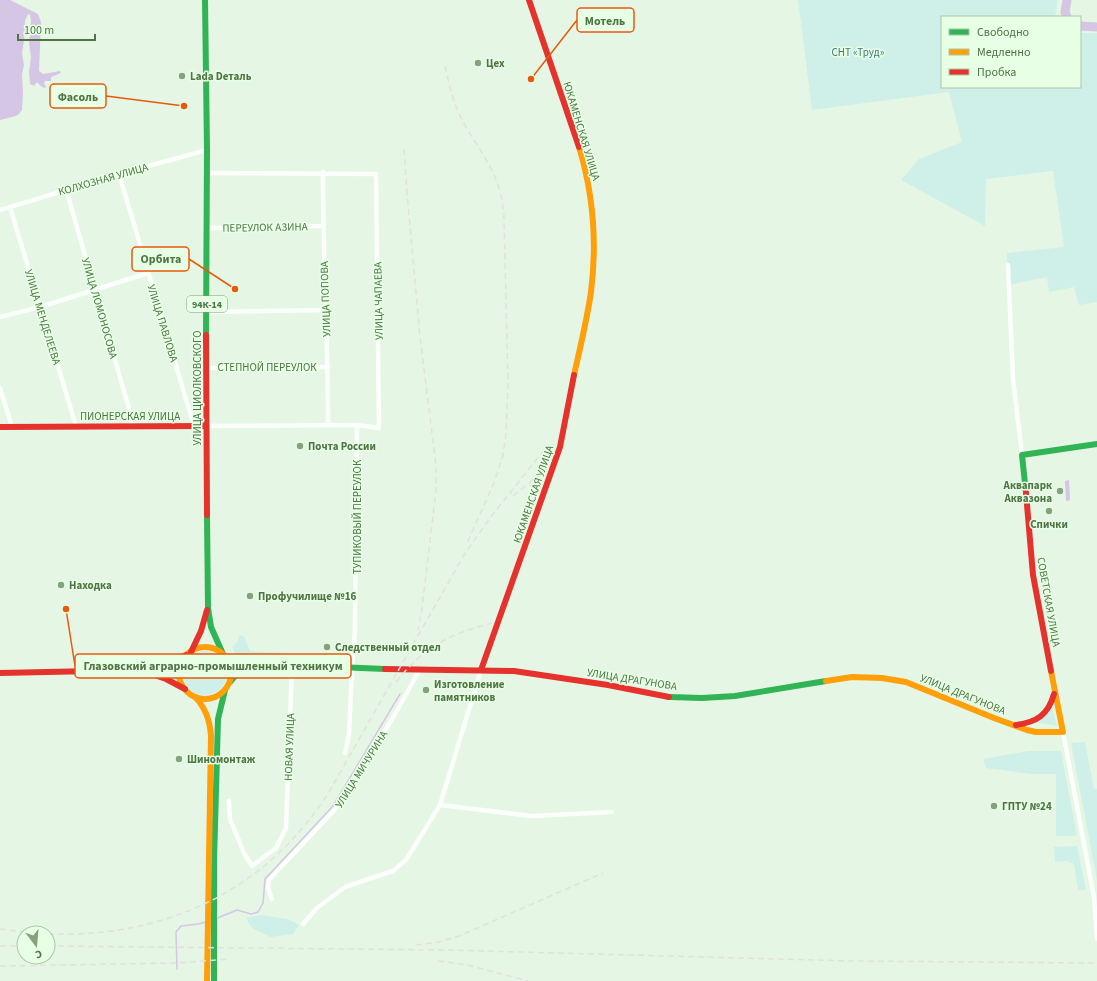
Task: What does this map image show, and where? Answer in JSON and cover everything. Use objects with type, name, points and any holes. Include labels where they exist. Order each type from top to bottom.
[{"type":"main road","name":"УЛИЦА ЦИОЛКОВСКОГО","points":[[205,0],[207,150],[206,426],[208,608],[211,627],[225,657]]},
{"type":"main road","name":"ЮКАМЕНСКАЯ УЛИЦА","points":[[481,670],[562,442],[591,292],[593,229],[591,205],[584,167],[569,117],[529,0]]},
{"type":"main road","name":"ПИОНЕРСКАЯ УЛИЦА","points":[[0,427],[206,426]]},
{"type":"main road","points":[[1022,455],[1097,444]]},
{"type":"main road","name":"СОВЕТСКАЯ УЛИЦА","points":[[1022,455],[1024,494],[1033,575],[1063,732]]},
{"type":"main road","name":"УЛИЦА ЦИОЛКОВСКОГО","points":[[188,654],[202,631],[208,608]]},
{"type":"main road","points":[[0,673],[141,670],[166,664],[202,647],[208,647],[218,651],[225,657],[231,672],[230,682],[225,690],[218,719],[207,981]]},
{"type":"main road","points":[[185,689],[180,680],[179,670],[181,663],[188,654]]},
{"type":"main road","name":"УЛИЦА ДРАГУНОВА","points":[[225,657],[248,667],[292,666],[406,670],[514,671],[608,685],[664,697],[702,698],[735,696],[852,677],[882,678],[906,682],[1012,725],[1036,732],[1063,732]]},
{"type":"main road","name":"УЛИЦА ДРАГУНОВА","points":[[230,682],[235,676],[243,672],[263,667]]},
{"type":"main road","points":[[141,670],[166,679],[185,689],[204,706],[211,726],[214,981]]},
{"type":"main road","points":[[195,697],[207,699],[213,698],[225,690]]},
{"type":"main road","points":[[1012,725],[1032,722],[1042,717],[1053,702],[1055,692]]},
{"type":"street","name":"КОЛХОЗНАЯ УЛИЦА","points":[[0,210],[66,189],[207,150]]},
{"type":"street","points":[[206,172],[323,172]]},
{"type":"street","name":"УЛИЦА ЧАПАЕВА","points":[[323,172],[376,174],[379,428]]},
{"type":"street","name":"УЛИЦА ПОПОВА","points":[[323,172],[328,425]]},
{"type":"street","name":"УЛИЦА ПАВЛОВА","points":[[119,174],[194,426]]},
{"type":"street","name":"УЛИЦА ЛОМОНОСОВА","points":[[66,189],[134,426]]},
{"type":"street","name":"УЛИЦА МЕНДЕЛЕЕВА","points":[[10,207],[76,426]]},
{"type":"street","name":"ПЕРЕУЛОК АЗИНА","points":[[207,228],[323,226]]},
{"type":"street","name":"СОВЕТСКАЯ УЛИЦА","points":[[1008,265],[1013,379],[1022,455]]},
{"type":"street","points":[[0,317],[40,307],[148,273]]},
{"type":"street","points":[[207,312],[326,310]]},
{"type":"street","name":"СТЕПНОЙ ПЕРЕУЛОК","points":[[206,368],[328,367]]},
{"type":"street","points":[[0,388],[12,427]]},
{"type":"street","name":"ПИОНЕРСКАЯ УЛИЦА","points":[[206,426],[357,425],[379,428]]},
{"type":"street","name":"ТУПИКОВЫЙ ПЕРЕУЛОК","points":[[345,753],[349,735],[357,581],[357,425]]},
{"type":"street","name":"НОВАЯ УЛИЦА","points":[[229,802],[230,819],[244,853],[252,866],[276,848],[286,828],[292,666]]},
{"type":"street","name":"УЛИЦА МИЧУРИНА","points":[[272,899],[268,888],[269,880],[342,802],[394,716],[420,669]]},
{"type":"street","name":"ЮКАМЕНСКАЯ УЛИЦА","points":[[303,924],[317,908],[345,887],[393,871],[406,860],[440,805],[481,670]]},
{"type":"street","name":"СОВЕТСКАЯ УЛИЦА","points":[[1063,732],[1094,897],[1097,939]]},
{"type":"street","points":[[440,805],[532,816],[612,812]]},
{"type":"green space","name":"СНТ «Труд»","points":[[798,0],[1058,0],[1055,16],[941,16],[941,88],[1081,88],[1081,33],[1097,33],[1097,302],[1079,305],[1074,287],[1049,292],[1047,277],[1008,285],[1007,253],[1064,247],[1053,171],[986,179],[985,226],[901,180],[919,159],[962,142],[949,92],[812,110]]},
{"type":"green space","points":[[239,635],[244,636],[250,651],[284,653],[284,658],[247,658],[235,653],[232,647],[238,642]]},
{"type":"green space","points":[[201,651],[209,651],[214,652],[221,657],[226,664],[226,682],[221,689],[214,694],[201,695],[193,692],[186,685],[183,677],[183,669],[186,661],[193,654]]},
{"type":"green space","points":[[1052,708],[1057,726],[1034,722],[1049,713]]},
{"type":"green space","points":[[1085,742],[1094,789],[1097,789],[1097,880],[1071,743]]},
{"type":"green space","points":[[1028,751],[1061,751],[1077,836],[1056,836],[1056,774],[1031,774],[986,768],[983,759]]},
{"type":"green space","points":[[1077,846],[1086,890],[1078,890],[1074,864],[1067,861],[1055,862],[1054,847]]},
{"type":"green space","points":[[261,915],[288,919],[299,925],[293,934],[271,937],[252,928],[246,918]]},
{"type":"shaded area","points":[[0,0],[10,0],[38,14],[41,22],[39,71],[43,74],[60,71],[61,73],[51,77],[51,81],[45,81],[45,88],[37,82],[34,86],[30,84],[29,72],[31,57],[29,43],[31,21],[30,15],[28,14],[25,21],[22,53],[24,65],[22,74],[22,110],[16,116],[0,120]]},
{"type":"shaded area","points":[[1069,480],[1070,500],[1066,501],[1065,481]]},
{"type":"waterway","points":[[1067,0],[1065,12],[1067,16]]},
{"type":"waterway","points":[[1081,26],[1097,27]]},
{"type":"waterway","points":[[215,919],[237,910],[251,914],[258,912],[263,903],[265,879],[333,806],[400,694]]},
{"type":"waterway","points":[[177,969],[176,932],[181,926],[206,922]]},
{"type":"railway","points":[[445,66],[458,112],[467,130],[485,157],[495,176],[501,197],[504,218],[508,384],[506,434],[503,455],[494,483],[467,543]]},
{"type":"railway","points":[[404,149],[420,337],[436,465],[436,491],[418,630]]},
{"type":"railway","points":[[56,934],[91,933],[132,928],[171,917],[208,902],[243,882],[275,857],[303,827],[329,792],[464,555],[490,518],[544,450]]},
{"type":"railway","points":[[513,496],[544,471]]},
{"type":"railway","points":[[396,682],[417,660],[438,644],[450,637],[492,623]]},
{"type":"railway","points":[[416,945],[439,942],[459,936],[603,873]]},
{"type":"railway","points":[[0,929],[16,931]]},
{"type":"railway","points":[[0,946],[16,946]]},
{"type":"railway","points":[[56,946],[447,950],[851,961],[1097,963]]},
{"type":"railway","points":[[0,966],[178,963],[230,959]]},
{"type":"railway","points":[[438,961],[468,965],[528,981]]},
{"type":"traffic: fast","points":[[205,0],[207,150],[206,335]]},
{"type":"traffic: fast","points":[[1026,493],[1022,455],[1097,444]]},
{"type":"traffic: fast","points":[[207,515],[208,608],[211,627],[223,654]]},
{"type":"traffic: fast","points":[[227,659],[248,667],[314,666],[385,669]]},
{"type":"traffic: fast","points":[[230,682],[235,676],[255,668]]},
{"type":"traffic: fast","points":[[669,697],[702,698],[735,696],[826,681]]},
{"type":"traffic: fast","points":[[214,981],[214,861],[218,719],[225,690]]},
{"type":"traffic: slow","points":[[574,375],[591,292],[594,256],[591,200],[579,147]]},
{"type":"traffic: slow","points":[[205,647],[219,651],[227,659],[231,673],[227,687],[219,695],[205,699],[191,695],[183,687],[179,673],[183,659],[191,651],[205,647]]},
{"type":"traffic: slow","points":[[826,681],[852,677],[882,678],[906,682],[1027,730],[1036,732],[1063,732],[1051,671]]},
{"type":"traffic: slow","points":[[195,697],[207,715],[211,736],[207,981]]},
{"type":"traffic: jam","points":[[529,0],[579,147]]},
{"type":"traffic: jam","points":[[206,335],[207,515]]},
{"type":"traffic: jam","points":[[481,670],[560,447],[574,375]]},
{"type":"traffic: jam","points":[[0,427],[206,426]]},
{"type":"traffic: jam","points":[[1026,493],[1033,575],[1051,671]]},
{"type":"traffic: jam","points":[[191,652],[201,631],[207,610]]},
{"type":"traffic: jam","points":[[0,673],[141,670],[166,664],[186,655]]},
{"type":"traffic: jam","points":[[385,669],[514,671],[608,685],[669,697]]},
{"type":"traffic: jam","points":[[143,671],[166,679],[185,689]]},
{"type":"traffic: jam","points":[[1016,725],[1030,722],[1041,716],[1052,701],[1054,694]]},
{"type":"place","name":"Цех","points":[[478,63]]},
{"type":"place","name":"Lada Dеталь","points":[[182,76]]},
{"type":"place","name":"Мотель","points":[[531,79]]},
{"type":"place","name":"Фасоль","points":[[184,106]]},
{"type":"place","name":"Орбита","points":[[235,289]]},
{"type":"place","name":"Почта России","points":[[300,446]]},
{"type":"place","name":"Аквапарк Аквазона","points":[[1060,491]]},
{"type":"place","name":"Спички","points":[[1049,511]]},
{"type":"place","name":"Находка","points":[[61,585]]},
{"type":"place","name":"Профучилище №16","points":[[250,596]]},
{"type":"place","name":"Глазовский аграрно-промышленный техникум","points":[[66,609]]},
{"type":"place","name":"Следственный отдел","points":[[327,647]]},
{"type":"place","name":"Изготовление памятников","points":[[426,690]]},
{"type":"place","name":"Шиномонтаж","points":[[179,759]]},
{"type":"place","name":"ГПТУ №24","points":[[994,806]]}]
